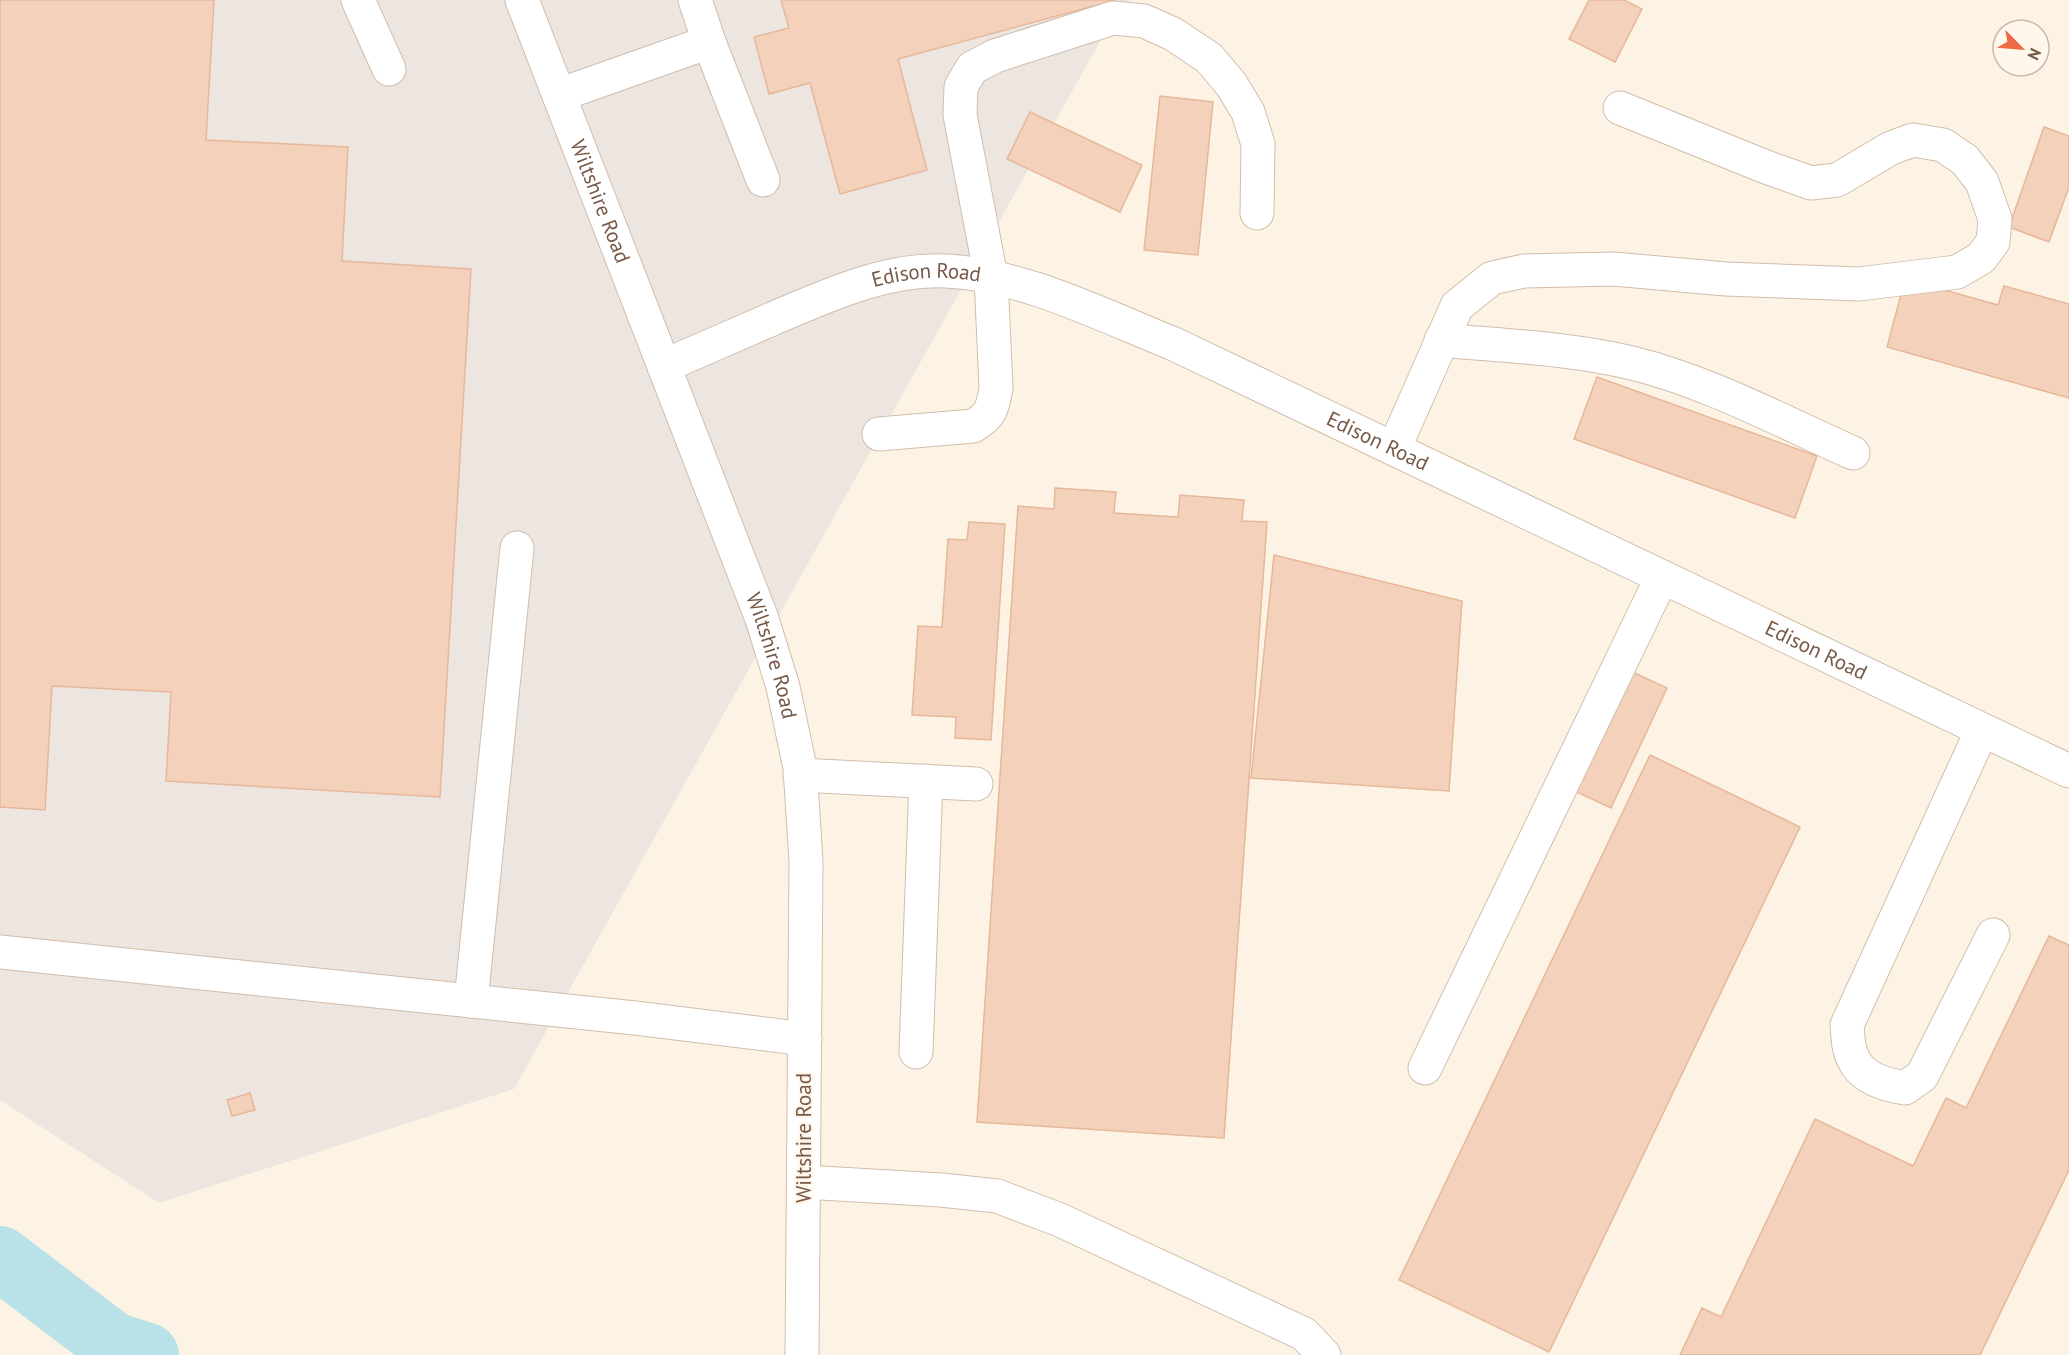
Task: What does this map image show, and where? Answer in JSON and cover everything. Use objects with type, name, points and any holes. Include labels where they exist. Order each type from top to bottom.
[{"type":"street","points":[[358,0],[388,69]]},
{"type":"street","name":"Wiltshire Road","points":[[522,0],[762,619],[783,687],[800,775],[806,862],[802,1355]]},
{"type":"street","points":[[695,0],[763,180]]},
{"type":"street","points":[[879,434],[973,426],[986,418],[993,404],[996,388],[991,277],[960,115],[961,87],[972,68],[995,56],[1113,18],[1143,21],[1173,34],[1209,58],[1231,84],[1248,112],[1257,144],[1257,213]]},
{"type":"street","points":[[559,95],[709,42]]},
{"type":"street","points":[[1394,449],[1457,306],[1492,278],[1524,271],[1614,269],[1726,279],[1859,284],[1957,272],[1981,258],[1993,242],[1995,219],[1982,182],[1965,160],[1943,145],[1913,140],[1891,148],[1837,180],[1811,183],[1620,108]]},
{"type":"street","name":"Edison Road","points":[[664,366],[829,294],[896,275],[945,271],[991,277],[1043,292],[1174,344],[2069,771]]},
{"type":"street","points":[[1441,340],[1577,352],[1633,363],[1694,382],[1853,453]]},
{"type":"street","points":[[471,1001],[517,548]]},
{"type":"street","points":[[1425,1068],[1662,577]]},
{"type":"street","points":[[1982,730],[1847,1025],[1853,1060],[1867,1075],[1888,1085],[1905,1088],[1922,1076],[1993,935]]},
{"type":"street","points":[[800,775],[976,784]]},
{"type":"street","points":[[916,1052],[926,781]]},
{"type":"street","points":[[0,952],[635,1018],[805,1039]]},
{"type":"street","points":[[804,1182],[941,1190],[997,1196],[1060,1220],[1304,1335],[1324,1355]]},
{"type":"shaded area","points":[[0,0],[1130,0],[1113,18],[514,1089],[159,1203],[0,1100]]},
{"type":"building","points":[[0,0],[214,0],[206,140],[348,147],[342,261],[471,269],[440,797],[166,781],[171,692],[52,686],[45,810],[0,807]]},
{"type":"building","points":[[781,0],[1116,0],[898,59],[927,170],[840,194],[810,83],[769,94],[754,37],[789,28]]},
{"type":"building","points":[[1589,0],[1624,0],[1642,9],[1615,62],[1569,39]]},
{"type":"building","points":[[1160,96],[1213,102],[1198,255],[1144,250]]},
{"type":"building","points":[[1030,112],[1142,165],[1120,212],[1007,159]]},
{"type":"building","points":[[2044,127],[2069,136],[2069,187],[2049,242],[2009,227]]},
{"type":"building","points":[[1905,279],[1998,305],[2004,286],[2069,304],[2069,398],[1887,347]]},
{"type":"building","points":[[1597,377],[1817,456],[1795,518],[1574,439]]},
{"type":"building","points":[[1055,488],[1116,492],[1114,513],[1178,517],[1180,495],[1244,500],[1242,521],[1267,522],[1224,1138],[977,1122],[1018,506],[1054,509]]},
{"type":"building","points":[[969,522],[1005,524],[991,740],[955,738],[956,717],[912,715],[918,626],[942,627],[948,539],[967,540]]},
{"type":"building","points":[[1274,555],[1462,601],[1449,791],[1251,778]]},
{"type":"building","points":[[1624,668],[1667,688],[1611,808],[1568,788]]},
{"type":"building","points":[[1650,755],[1800,827],[1549,1352],[1399,1280]]},
{"type":"building","points":[[2049,936],[2069,945],[2069,1170],[1980,1355],[1680,1355],[1702,1308],[1721,1317],[1815,1119],[1913,1166],[1946,1098],[1966,1108]]},
{"type":"building","points":[[250,1093],[255,1110],[232,1116],[227,1100]]},
{"type":"waterway","points":[[0,1258],[113,1344],[147,1355]]}]
